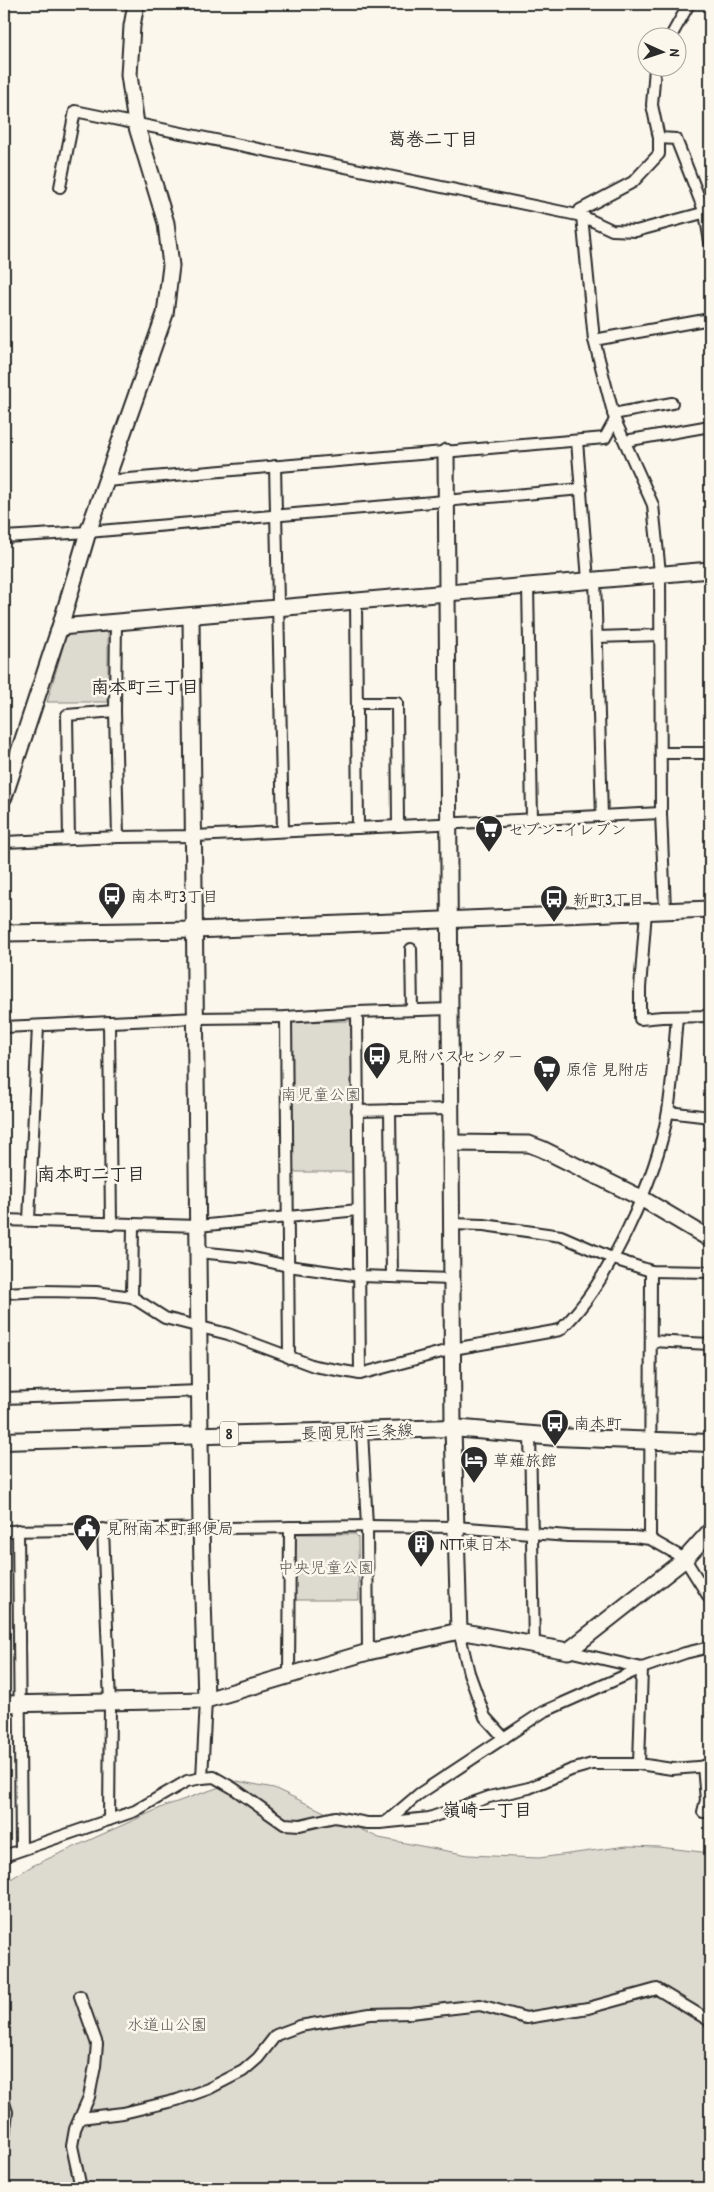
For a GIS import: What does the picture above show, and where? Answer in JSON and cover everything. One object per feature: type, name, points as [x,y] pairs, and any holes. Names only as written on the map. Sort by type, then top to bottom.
[{"type":"main road","name":"長岡見附三条線","points":[[4,1441],[453,1428],[530,1434],[710,1443]]},
{"type":"street","points":[[4,796],[60,627],[88,532],[165,314],[171,266],[166,223],[136,124],[130,75],[132,26],[136,4]]},
{"type":"street","points":[[676,28],[690,4]]},
{"type":"street","points":[[581,213],[633,182],[659,154],[659,138],[652,105],[654,78]]},
{"type":"street","points":[[60,187],[75,111],[581,213],[612,230],[636,231],[707,212]]},
{"type":"street","points":[[659,138],[676,140],[707,212],[710,242]]},
{"type":"street","points":[[581,213],[594,340],[614,417],[652,505],[660,574],[661,813],[665,910]]},
{"type":"street","points":[[594,340],[710,319]]},
{"type":"street","points":[[614,417],[672,403]]},
{"type":"street","points":[[106,481],[606,438],[614,417]]},
{"type":"street","points":[[624,441],[710,426]]},
{"type":"street","points":[[577,441],[597,637],[602,816]]},
{"type":"street","points":[[446,452],[453,1428],[459,1631],[469,1673],[485,1717],[504,1738]]},
{"type":"street","points":[[275,466],[283,832]]},
{"type":"street","points":[[4,537],[88,532],[582,489]]},
{"type":"street","points":[[60,627],[710,570]]},
{"type":"street","points":[[528,585],[532,819]]},
{"type":"street","points":[[356,601],[358,828]]},
{"type":"street","points":[[191,616],[201,1528],[206,1700],[202,1778]]},
{"type":"street","points":[[116,622],[115,711],[118,837]]},
{"type":"street","points":[[597,637],[660,635]]},
{"type":"street","points":[[357,703],[397,703],[398,826]]},
{"type":"street","points":[[69,839],[67,715],[115,711]]},
{"type":"street","points":[[661,753],[710,753]]},
{"type":"street","points":[[4,842],[194,836],[661,813]]},
{"type":"street","points":[[4,933],[195,930],[710,909]]},
{"type":"street","points":[[646,911],[640,988],[640,1019],[710,1016]]},
{"type":"street","points":[[411,949],[412,1010]]},
{"type":"street","points":[[4,1027],[450,1009]]},
{"type":"street","points":[[356,1012],[360,1374]]},
{"type":"street","points":[[286,1017],[286,1218],[289,1358]]},
{"type":"street","points":[[4,1293],[87,1292],[132,1297],[165,1318],[199,1325],[228,1334],[314,1366],[360,1374],[453,1349],[560,1330],[570,1321],[614,1259],[641,1198],[668,1112],[677,1017]]},
{"type":"street","points":[[108,1022],[111,1224]]},
{"type":"street","points":[[29,1220],[38,1026]]},
{"type":"street","points":[[357,1111],[451,1109]]},
{"type":"street","points":[[390,1110],[392,1277]]},
{"type":"street","points":[[668,1112],[710,1117]]},
{"type":"street","points":[[451,1143],[529,1144],[542,1148],[641,1198],[710,1239]]},
{"type":"street","points":[[4,1220],[198,1226],[358,1210]]},
{"type":"street","points":[[451,1224],[484,1225],[561,1236],[614,1259],[651,1271],[710,1272]]},
{"type":"street","points":[[132,1297],[133,1225]]},
{"type":"street","points":[[198,1252],[249,1257],[288,1266],[360,1276],[452,1279]]},
{"type":"street","points":[[650,1539],[651,1271]]},
{"type":"street","points":[[651,1341],[710,1344]]},
{"type":"street","points":[[4,1398],[200,1391]]},
{"type":"street","points":[[362,1431],[368,1652]]},
{"type":"street","points":[[530,1434],[534,1534],[534,1644]]},
{"type":"street","points":[[4,1531],[366,1526],[456,1527],[534,1534],[650,1539],[685,1559],[710,1599]]},
{"type":"street","points":[[289,1674],[290,1527]]},
{"type":"street","points":[[103,1529],[110,1703],[109,1820]]},
{"type":"street","points":[[18,1530],[21,1850]]},
{"type":"street","points":[[568,1651],[685,1559],[710,1531]]},
{"type":"street","points":[[4,1704],[206,1700],[368,1652],[459,1631],[534,1644],[642,1668]]},
{"type":"street","points":[[386,1822],[418,1794],[543,1712],[642,1668],[710,1647]]},
{"type":"street","points":[[639,1764],[642,1668]]},
{"type":"street","points":[[4,1856],[135,1811],[187,1781],[202,1778],[214,1778],[234,1788],[284,1824],[300,1825],[335,1817],[367,1823],[429,1818],[489,1797],[529,1788],[571,1770],[592,1764],[639,1764],[672,1769],[707,1766],[706,1800],[703,1812],[710,1812]]},
{"type":"street","points":[[80,2118],[123,2113],[177,2100],[208,2089],[243,2071],[258,2058],[273,2038],[282,2033],[307,2025],[370,2014],[411,2013],[480,2005],[526,2018],[588,2008],[661,1989],[710,2021]]},
{"type":"street","points":[[80,1996],[97,2044],[89,2097],[75,2129],[72,2146],[81,2188]]},
{"type":"street","points":[[4,2103],[8,2112],[4,2137]]},
{"type":"green space","points":[[108,632],[108,702],[47,702],[67,633]]},
{"type":"green space","name":"南児童公園","points":[[352,1021],[354,1172],[293,1172],[290,1167],[289,1022]]},
{"type":"green space","name":"中央児童公園","points":[[296,1534],[355,1534],[358,1537],[359,1600],[293,1600],[293,1538]]},
{"type":"green space","name":"水道山公園","points":[[237,1781],[274,1788],[379,1838],[468,1855],[539,1858],[627,1846],[659,1847],[710,1853],[710,2188],[4,2188],[4,1883],[32,1866],[165,1806]]},
{"type":"place","name":"セブン-イレブン","points":[[489,853]]},
{"type":"place","name":"南本町3丁目","points":[[112,920]]},
{"type":"place","name":"新町3丁目","points":[[554,923]]},
{"type":"place","name":"見附バスセンター","points":[[377,1080]]},
{"type":"place","name":"原信 見附店","points":[[547,1093]]},
{"type":"place","name":"南本町","points":[[555,1447]]},
{"type":"place","name":"草薙旅館","points":[[474,1484]]},
{"type":"place","name":"見附南本町郵便局","points":[[87,1552]]},
{"type":"place","name":"NTT東日本","points":[[421,1568]]},
{"type":"district","name":"葛巻二丁目","points":[[433,139]]},
{"type":"district","name":"南本町三丁目","points":[[145,687]]},
{"type":"district","name":"南本町二丁目","points":[[91,1174]]},
{"type":"district","name":"嶺崎一丁目","points":[[487,1810]]}]
